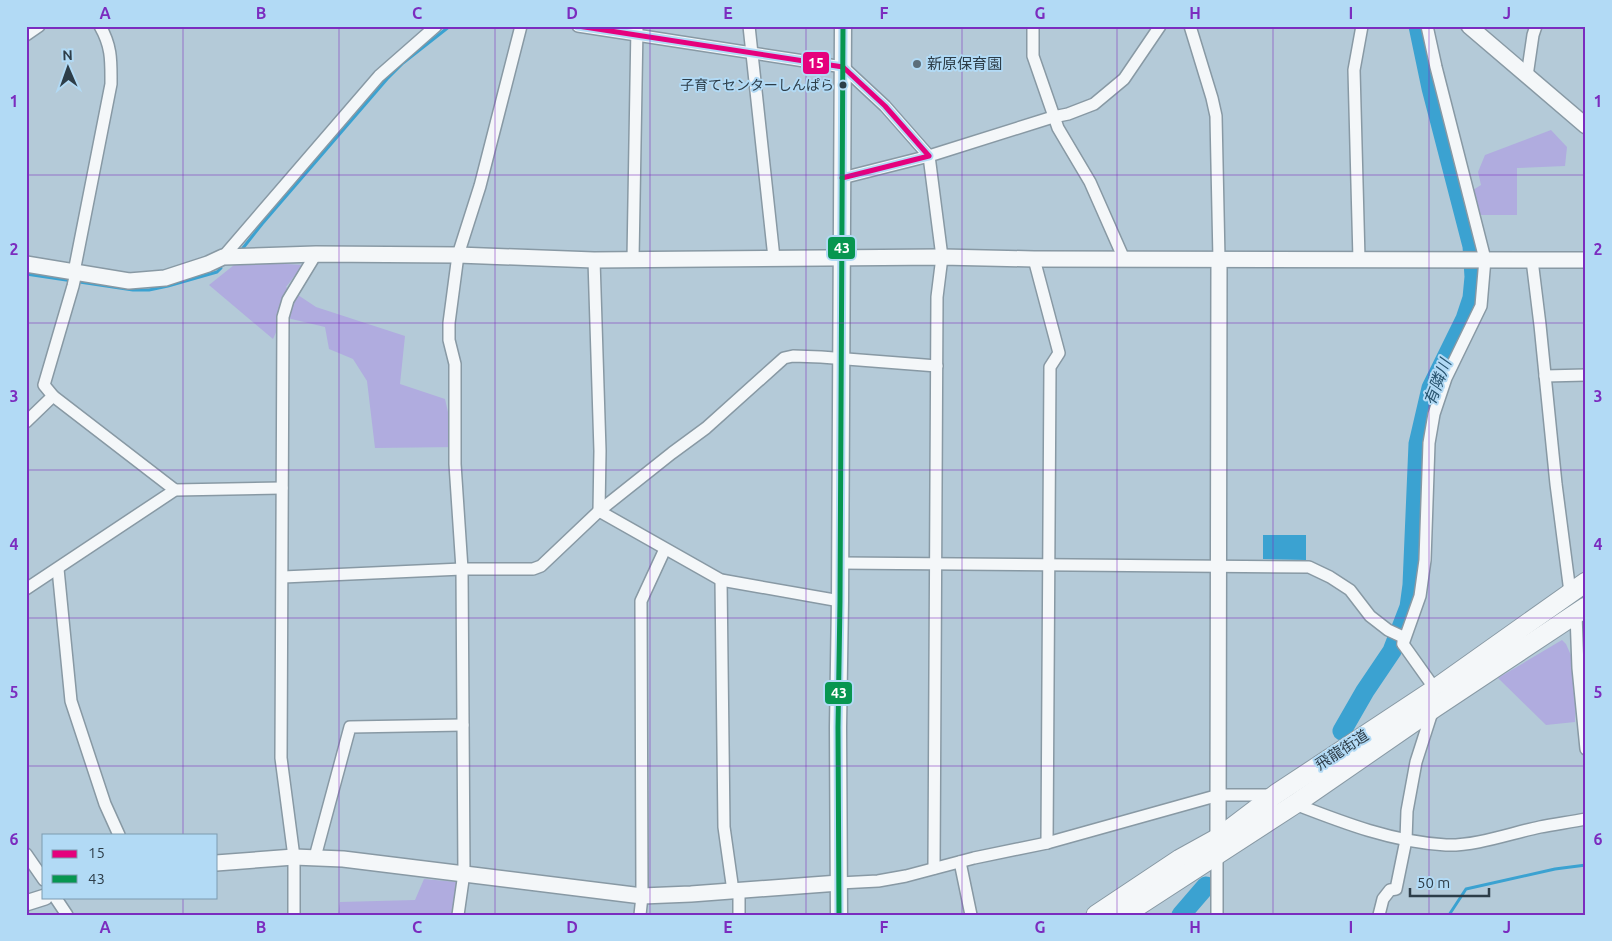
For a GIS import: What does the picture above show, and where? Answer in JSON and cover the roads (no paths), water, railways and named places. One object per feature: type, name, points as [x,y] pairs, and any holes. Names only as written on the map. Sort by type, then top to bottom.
[{"type":"highway","name":"飛龍街道","points":[[1124,915],[1217,846],[1276,794],[1435,689],[1578,587]]},
{"type":"highway","name":"飛龍街道","points":[[1096,915],[1180,860],[1217,846],[1295,804],[1434,708],[1581,611]]},
{"type":"main road","points":[[839,915],[838,727],[842,26]]},
{"type":"street","points":[[26,35],[38,26]]},
{"type":"street","points":[[100,26],[108,39],[111,56],[111,84],[74,278],[44,385],[53,396],[175,490]]},
{"type":"street","points":[[223,257],[379,76],[436,26]]},
{"type":"street","points":[[458,915],[464,873],[462,569],[456,464],[455,364],[449,340],[449,323],[458,255],[480,186],[521,26]]},
{"type":"street","points":[[578,26],[637,31],[752,53],[842,67],[885,106],[930,156],[942,257],[937,297],[934,868]]},
{"type":"street","points":[[749,26],[774,258]]},
{"type":"street","points":[[1033,26],[1033,56],[1058,128],[1090,182],[1124,259]]},
{"type":"street","points":[[842,178],[930,156],[1054,116],[1068,114],[1094,104],[1124,79],[1160,26]]},
{"type":"street","points":[[1190,26],[1216,116],[1219,259],[1219,795],[1217,915]]},
{"type":"street","points":[[1359,259],[1354,70],[1362,26]]},
{"type":"street","points":[[1403,641],[1420,596],[1423,578],[1429,443],[1434,414],[1446,378],[1481,306],[1483,260],[1426,26]]},
{"type":"street","points":[[1470,26],[1586,126]]},
{"type":"street","points":[[1527,76],[1536,26]]},
{"type":"street","points":[[632,259],[637,31]]},
{"type":"street","points":[[26,264],[74,278],[129,281],[165,278],[223,257],[316,254],[458,255],[594,260],[842,257],[1586,260]]},
{"type":"street","points":[[294,915],[294,858],[281,758],[283,317],[288,300],[316,254]]},
{"type":"street","points":[[1034,259],[1059,354],[1050,367],[1047,843]]},
{"type":"street","points":[[594,260],[600,451],[599,511]]},
{"type":"street","points":[[1532,260],[1546,376],[1556,484],[1578,587]]},
{"type":"street","points":[[283,577],[462,569],[533,569],[541,566],[599,511],[706,428],[784,358],[793,356],[841,358],[937,366]]},
{"type":"street","points":[[1546,376],[1586,374]]},
{"type":"street","points":[[26,422],[53,396]]},
{"type":"street","points":[[26,590],[175,490],[282,488]]},
{"type":"street","points":[[599,511],[721,580],[840,601]]},
{"type":"street","points":[[640,915],[642,896],[642,601],[665,549]]},
{"type":"street","points":[[840,563],[1309,568],[1322,573],[1350,590],[1370,616],[1403,641],[1435,689]]},
{"type":"street","points":[[58,569],[70,701],[104,804],[119,834]]},
{"type":"street","points":[[721,580],[724,828],[739,915]]},
{"type":"street","points":[[1581,611],[1578,668],[1583,681],[1586,749]]},
{"type":"street","points":[[1379,915],[1383,899],[1390,890],[1396,889],[1406,840],[1407,810],[1416,762],[1434,708]]},
{"type":"street","points":[[315,857],[350,727],[463,726]]},
{"type":"street","points":[[218,863],[315,857],[464,873],[642,896],[736,891],[878,881],[906,876],[1047,843],[1219,795],[1276,794]]},
{"type":"street","points":[[1295,804],[1352,826],[1406,840],[1447,845],[1586,820]]},
{"type":"street","points":[[26,854],[42,877]]},
{"type":"street","points":[[960,862],[971,915]]},
{"type":"street","points":[[26,903],[42,898]]},
{"type":"street","points":[[56,898],[67,915]]},
{"type":"water","points":[[1263,535],[1306,535],[1306,560],[1263,559]]},
{"type":"waterway","points":[[243,248],[387,79],[403,63],[450,26]]},
{"type":"waterway","name":"有隣川","points":[[1342,731],[1365,691],[1392,651],[1409,607],[1412,585],[1418,444],[1431,388],[1465,319],[1472,298],[1474,277],[1472,246],[1431,88],[1418,26]]},
{"type":"waterway","points":[[26,274],[133,290],[149,290],[217,272],[221,268]]},
{"type":"waterway","points":[[1449,915],[1466,889],[1555,869],[1586,865]]},
{"type":"waterway","name":"有隣川","points":[[1181,915],[1206,886]]},
{"type":"place","name":"新原保育園","points":[[917,64]]},
{"type":"place","name":"子育てセンターしんぱら","points":[[843,85]]}]
